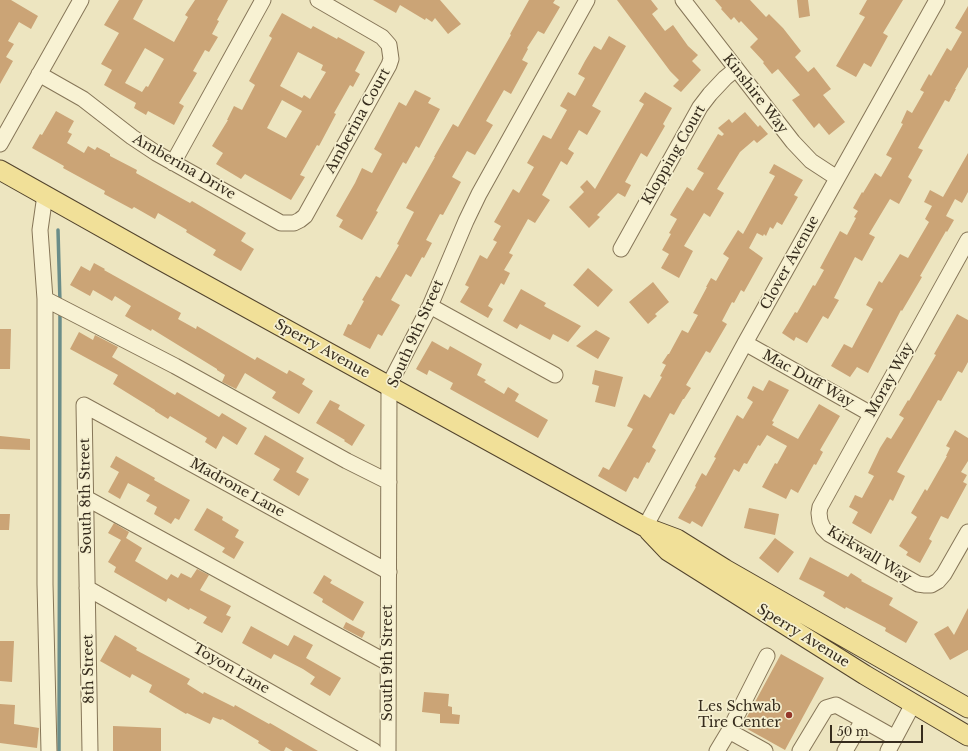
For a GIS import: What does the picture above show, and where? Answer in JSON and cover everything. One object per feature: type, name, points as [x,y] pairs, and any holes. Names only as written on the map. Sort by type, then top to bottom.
[{"type":"main road","name":"Sperry Avenue","points":[[0,170],[645,527],[677,539],[725,569],[968,708]]},
{"type":"main road","name":"Sperry Avenue","points":[[645,527],[668,550],[913,704],[968,736]]},
{"type":"street","points":[[173,162],[263,0]]},
{"type":"street","name":"Amberina Court","points":[[294,223],[305,216],[391,59],[389,45],[382,37],[318,0]]},
{"type":"street","name":"South 9th Street","points":[[388,751],[389,385],[430,306],[476,201],[587,0]]},
{"type":"street","name":"Kinshire Way","points":[[683,0],[793,142],[812,161],[837,178]]},
{"type":"street","name":"Clover Avenue","points":[[645,527],[745,343],[937,0]]},
{"type":"street","points":[[0,144],[39,74],[76,2]]},
{"type":"street","name":"Klopping Court","points":[[621,249],[700,107],[724,78],[736,69]]},
{"type":"street","name":"Amberina Drive","points":[[39,74],[83,99],[132,138],[173,162],[281,223],[294,223]]},
{"type":"street","points":[[45,195],[40,230],[45,299],[45,584],[49,751]]},
{"type":"street","name":"Moray Way","points":[[820,521],[818,513],[820,507],[968,240]]},
{"type":"street","points":[[45,299],[175,366],[389,482]]},
{"type":"street","points":[[430,306],[555,375]]},
{"type":"street","name":"Mac Duff Way","points":[[745,343],[871,414]]},
{"type":"street","name":"South 8th Street","points":[[84,405],[87,588]]},
{"type":"street","name":"Madrone Lane","points":[[84,405],[389,572]]},
{"type":"street","points":[[86,498],[388,663]]},
{"type":"street","name":"Kirkwall Way","points":[[820,521],[823,528],[829,534],[918,584],[924,585],[931,585],[938,581],[944,574],[967,533]]},
{"type":"street","name":"8th Street","points":[[87,588],[90,751]]},
{"type":"street","name":"Toyon Lane","points":[[87,588],[374,751]]},
{"type":"street","points":[[717,751],[767,656]]},
{"type":"street","points":[[800,751],[826,708],[836,705],[863,720],[891,745],[913,704]]},
{"type":"street","points":[[845,751],[863,720]]},
{"type":"street","points":[[729,730],[765,751]]},
{"type":"building","points":[[0,0],[11,0],[38,16],[31,29],[19,22],[8,41],[14,44],[6,57],[13,61],[0,84]]},
{"type":"building","points":[[119,0],[143,0],[133,19],[174,42],[188,17],[185,15],[195,0],[228,0],[217,20],[219,21],[212,34],[218,37],[209,52],[205,50],[193,71],[197,73],[179,103],[184,106],[174,125],[148,111],[146,115],[134,108],[136,103],[104,85],[112,70],[101,64],[119,33],[104,25]],"holes":[[[145,48],[164,59],[148,87],[146,86],[142,92],[125,83]]]},
{"type":"building","points":[[373,0],[440,0],[461,24],[448,34],[435,18],[432,22],[426,18],[425,20],[400,5],[396,13]]},
{"type":"building","points":[[529,0],[555,0],[553,3],[560,7],[544,34],[538,31],[527,48],[528,49],[522,60],[528,63],[511,94],[504,90],[486,121],[493,125],[475,155],[467,151],[452,177],[461,182],[443,215],[440,214],[426,240],[432,243],[411,277],[406,274],[391,300],[400,305],[382,336],[378,334],[370,349],[343,335],[348,324],[351,325],[364,301],[362,300],[376,276],[380,278],[399,245],[397,244],[414,212],[406,208],[434,157],[453,124],[458,127],[511,35],[510,34]]},
{"type":"building","points":[[617,0],[651,0],[658,9],[652,14],[665,31],[673,25],[688,46],[698,55],[692,61],[701,70],[681,92],[673,86],[679,80],[670,71]]},
{"type":"building","points":[[715,0],[750,0],[766,17],[769,14],[783,28],[801,51],[795,57],[808,72],[814,67],[831,89],[823,95],[845,122],[829,135],[819,123],[814,128],[792,100],[800,95],[778,69],[772,74],[763,63],[764,62],[750,47],[758,39],[741,21],[739,23],[734,17],[731,20]]},
{"type":"building","points":[[797,0],[808,0],[810,16],[799,18]]},
{"type":"building","points":[[867,0],[903,0],[883,33],[888,36],[871,67],[864,63],[856,77],[836,66],[865,17],[859,14]]},
{"type":"building","points":[[968,6],[968,67],[949,102],[945,100],[918,148],[923,150],[908,177],[912,180],[899,204],[890,199],[869,234],[875,237],[862,261],[855,257],[834,298],[839,300],[828,319],[823,316],[807,343],[796,337],[794,341],[782,333],[795,312],[797,313],[813,285],[815,286],[824,270],[820,268],[840,231],[847,235],[858,211],[853,208],[862,192],[863,193],[875,173],[881,177],[892,158],[886,155],[903,124],[901,123],[907,110],[912,113],[924,92],[920,90],[929,74],[931,76],[947,48],[951,51],[962,32],[955,28]]},
{"type":"building","points":[[282,13],[311,29],[313,26],[337,39],[338,37],[365,52],[355,71],[360,74],[353,87],[350,85],[334,113],[336,114],[319,146],[317,145],[300,175],[305,177],[291,200],[245,174],[241,179],[216,164],[223,153],[212,146],[228,120],[234,106],[242,110],[255,85],[249,81],[272,38],[269,36]],"holes":[[[298,52],[323,65],[321,70],[326,72],[310,99],[304,95],[302,98],[280,86]],[[282,100],[302,111],[286,138],[267,128]]]},
{"type":"building","points":[[609,36],[626,46],[592,106],[601,111],[587,135],[579,130],[568,149],[574,153],[567,165],[561,161],[542,195],[550,200],[535,223],[528,219],[509,253],[513,255],[504,270],[510,273],[504,285],[501,283],[488,306],[493,309],[488,318],[460,302],[469,287],[465,285],[480,255],[487,259],[497,242],[493,240],[501,226],[494,222],[513,189],[519,193],[534,167],[527,163],[543,135],[551,139],[567,110],[560,106],[568,92],[575,96],[585,78],[578,74],[585,61],[594,46],[601,50]]},
{"type":"building","points":[[415,90],[431,98],[428,103],[440,109],[419,148],[416,146],[406,164],[403,162],[362,240],[339,227],[343,220],[336,216],[362,168],[372,173],[382,154],[374,149],[399,102],[406,106]]},
{"type":"building","points":[[645,92],[672,108],[663,124],[665,126],[647,157],[641,153],[625,182],[631,185],[625,197],[618,193],[597,215],[600,217],[589,228],[569,207],[584,192],[580,187],[587,180],[595,189],[644,104],[639,101]]},
{"type":"building","points":[[56,111],[74,121],[68,132],[72,134],[67,143],[84,153],[88,146],[95,150],[97,147],[110,154],[110,156],[137,170],[136,173],[190,203],[192,201],[246,233],[241,241],[254,249],[241,271],[213,255],[216,250],[186,232],[187,230],[158,213],[155,219],[134,207],[132,209],[104,194],[105,191],[63,168],[64,166],[32,148],[40,134],[42,135]]},
{"type":"building","points":[[745,112],[758,127],[760,125],[768,134],[757,143],[754,140],[740,152],[717,189],[724,193],[710,217],[704,213],[684,246],[693,251],[679,278],[661,268],[669,254],[662,250],[677,219],[670,215],[687,187],[693,191],[704,173],[697,169],[718,134],[722,136],[724,134],[718,128],[729,119],[732,123]]},
{"type":"building","points":[[968,153],[968,192],[962,203],[955,199],[946,216],[954,220],[920,276],[922,277],[902,311],[901,310],[868,373],[857,367],[850,377],[831,366],[844,344],[852,348],[873,309],[866,305],[879,281],[882,283],[900,254],[908,258],[929,222],[925,219],[932,206],[924,202],[930,190],[943,197]]},
{"type":"building","points":[[774,164],[803,180],[794,195],[798,197],[782,225],[777,222],[773,229],[770,227],[766,236],[764,234],[763,236],[757,233],[749,248],[763,258],[744,292],[741,290],[734,303],[732,302],[722,321],[727,324],[710,353],[706,351],[686,385],[691,388],[674,415],[670,413],[652,447],[656,450],[649,463],[647,462],[638,479],[634,477],[626,492],[598,476],[603,467],[609,470],[633,429],[627,426],[644,394],[650,398],[662,377],[660,376],[666,365],[662,363],[669,354],[682,330],[688,333],[698,315],[693,313],[706,287],[711,278],[716,281],[729,258],[723,254],[738,230],[743,234],[775,176],[769,173]]},
{"type":"building","points":[[94,263],[181,313],[178,319],[196,329],[197,326],[255,360],[257,357],[287,374],[289,370],[305,379],[302,384],[313,391],[299,414],[272,398],[276,392],[245,373],[236,389],[222,382],[225,375],[217,369],[152,329],[151,331],[125,316],[131,306],[115,296],[112,301],[93,290],[90,296],[70,285],[81,266],[90,271]]},
{"type":"building","points":[[588,268],[613,290],[598,307],[573,285]]},
{"type":"building","points":[[653,282],[669,302],[655,314],[657,316],[648,324],[629,302]]},
{"type":"building","points":[[521,289],[546,303],[544,306],[581,326],[568,342],[553,334],[550,340],[520,324],[517,329],[503,321]]},
{"type":"building","points":[[957,314],[968,320],[968,362],[962,373],[958,371],[941,401],[938,400],[897,472],[905,476],[893,501],[890,499],[871,534],[852,523],[858,512],[849,507],[855,495],[862,498],[874,476],[868,473],[880,448],[887,437],[891,439],[904,418],[899,415],[936,355],[934,354]]},
{"type":"building","points":[[0,329],[11,329],[10,369],[0,369]]},
{"type":"building","points":[[596,330],[610,338],[598,359],[576,346]]},
{"type":"building","points":[[79,332],[93,340],[95,335],[118,347],[112,357],[175,395],[177,392],[219,417],[222,413],[247,428],[237,445],[223,436],[216,449],[205,442],[207,438],[170,416],[168,419],[113,384],[118,375],[70,349]]},
{"type":"building","points":[[432,341],[448,350],[450,346],[482,364],[477,375],[486,380],[484,382],[504,394],[508,387],[519,394],[515,401],[548,420],[538,438],[450,389],[453,383],[429,370],[427,375],[416,369]]},
{"type":"building","points":[[595,370],[623,377],[615,407],[595,402],[599,386],[592,384]]},
{"type":"building","points":[[769,380],[789,390],[772,421],[774,422],[772,425],[798,439],[819,404],[840,416],[820,450],[823,452],[816,465],[814,464],[798,493],[791,489],[786,499],[762,487],[775,463],[777,464],[787,446],[767,435],[760,446],[758,445],[747,464],[744,463],[739,472],[734,469],[702,527],[692,521],[690,524],[678,518],[696,487],[695,486],[702,473],[706,476],[716,458],[714,457],[737,415],[743,419],[753,402],[747,398],[753,386],[763,391]]},
{"type":"building","points":[[330,400],[340,405],[338,409],[365,425],[352,446],[344,441],[345,440],[316,423]]},
{"type":"building","points":[[955,430],[968,438],[968,461],[961,472],[967,475],[963,482],[967,484],[948,519],[941,516],[929,539],[932,541],[920,563],[906,555],[908,552],[899,546],[917,517],[911,513],[925,489],[927,491],[947,456],[950,448],[946,446]]},
{"type":"building","points":[[265,435],[304,458],[296,472],[309,479],[299,496],[273,480],[280,469],[254,454]]},
{"type":"building","points":[[0,436],[30,439],[30,450],[0,449]]},
{"type":"building","points":[[116,456],[155,478],[154,480],[190,500],[179,520],[175,518],[171,524],[154,514],[157,507],[146,501],[150,495],[128,483],[120,499],[108,492],[119,472],[110,467]]},
{"type":"building","points":[[207,508],[223,517],[222,520],[239,530],[235,537],[244,542],[234,559],[222,552],[225,548],[194,530]]},
{"type":"building","points":[[749,508],[779,514],[775,535],[744,528]]},
{"type":"building","points":[[0,514],[10,514],[9,530],[0,530]]},
{"type":"building","points":[[114,523],[129,532],[126,538],[142,548],[135,561],[167,580],[171,574],[178,578],[181,573],[191,578],[197,569],[209,575],[200,590],[231,606],[226,615],[231,617],[222,633],[203,623],[207,617],[190,608],[189,610],[168,598],[166,602],[114,572],[116,567],[108,562],[121,540],[108,533]]},
{"type":"building","points":[[775,538],[794,552],[778,573],[759,558]]},
{"type":"building","points":[[810,557],[848,577],[851,573],[862,580],[861,581],[893,598],[889,605],[918,622],[906,643],[885,631],[886,628],[846,607],[845,609],[823,596],[825,592],[799,579]]},
{"type":"building","points":[[324,575],[332,580],[330,583],[364,602],[353,621],[322,602],[323,599],[313,593]]},
{"type":"building","points":[[968,608],[968,650],[950,660],[934,634],[948,626],[954,635]]},
{"type":"building","points":[[346,622],[365,632],[362,638],[343,628]]},
{"type":"building","points":[[251,626],[288,646],[294,635],[313,645],[306,658],[341,678],[330,696],[310,684],[315,677],[303,669],[274,654],[271,659],[242,643]]},
{"type":"building","points":[[115,635],[137,648],[136,650],[190,679],[187,684],[203,694],[204,692],[234,707],[235,705],[269,724],[270,723],[318,751],[293,751],[286,747],[284,751],[271,751],[258,743],[259,741],[222,719],[213,717],[210,724],[187,713],[186,714],[149,692],[152,685],[132,674],[130,678],[100,661]]},
{"type":"building","points":[[0,641],[14,641],[12,682],[0,681]]},
{"type":"building","points":[[781,654],[824,678],[785,750],[742,726]]},
{"type":"building","points":[[424,692],[449,694],[448,706],[452,707],[452,714],[460,715],[459,724],[440,723],[440,714],[422,712]]},
{"type":"building","points":[[0,704],[15,705],[14,724],[39,728],[37,748],[0,743]]},
{"type":"building","points":[[113,726],[161,728],[161,751],[113,751]]},
{"type":"waterway","points":[[58,230],[60,303]]},
{"type":"waterway","points":[[59,751],[60,311]]},
{"type":"place","name":"Les Schwab Tire Center","points":[[789,715]]}]
